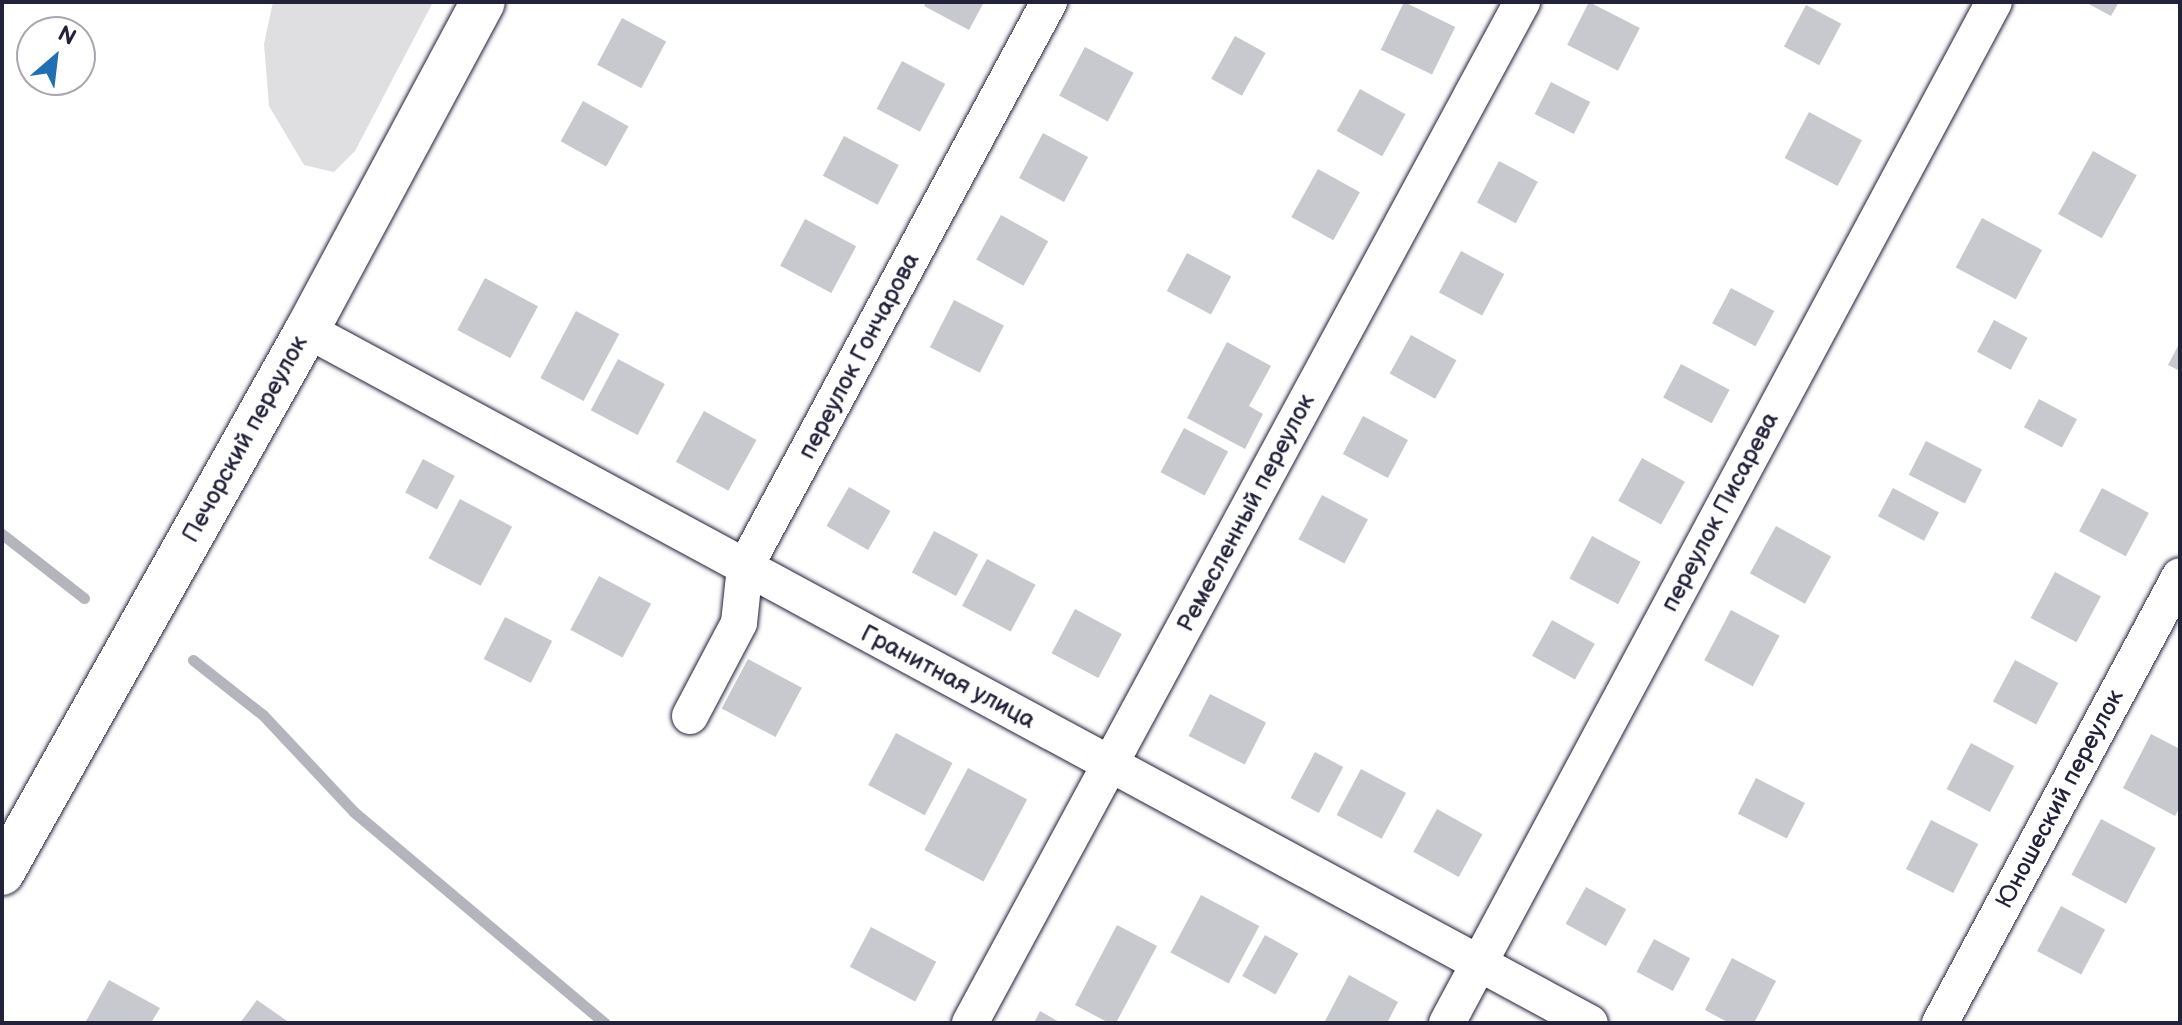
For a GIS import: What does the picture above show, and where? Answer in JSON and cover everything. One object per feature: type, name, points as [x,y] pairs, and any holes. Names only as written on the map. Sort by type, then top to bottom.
[{"type":"street","name":"Печорский переулок","points":[[2,873],[307,330],[483,2]]},
{"type":"street","name":"переулок Гончарова","points":[[690,716],[739,623],[745,567],[1049,2]]},
{"type":"street","name":"Ремесленный переулок","points":[[970,1023],[1522,2]]},
{"type":"street","name":"переулок Писарева","points":[[1447,1023],[1994,2]]},
{"type":"street","name":"Гранитная улица","points":[[307,330],[1590,1023]]},
{"type":"street","name":"Юношеский переулок","points":[[1940,1023],[2180,576]]},
{"type":"shaded area","points":[[273,2],[433,2],[355,151],[334,172],[304,165],[269,106],[264,44]]},
{"type":"building","points":[[926,2],[984,2],[969,30],[924,6]]},
{"type":"building","points":[[1404,2],[1455,27],[1432,75],[1381,50]]},
{"type":"building","points":[[1589,2],[1640,28],[1618,71],[1567,45]]},
{"type":"building","points":[[2085,2],[2119,2],[2111,16]]},
{"type":"building","points":[[1806,5],[1841,24],[1819,65],[1784,46]]},
{"type":"building","points":[[622,18],[666,41],[641,88],[597,65]]},
{"type":"building","points":[[1235,36],[1266,53],[1242,96],[1211,79]]},
{"type":"building","points":[[1085,47],[1134,73],[1108,121],[1059,96]]},
{"type":"building","points":[[902,61],[945,84],[920,132],[877,109]]},
{"type":"building","points":[[1551,82],[1590,102],[1574,134],[1535,114]]},
{"type":"building","points":[[1360,89],[1405,114],[1382,156],[1337,131]]},
{"type":"building","points":[[583,101],[628,126],[606,166],[561,141]]},
{"type":"building","points":[[1809,112],[1862,140],[1838,186],[1785,158]]},
{"type":"building","points":[[1043,133],[1088,157],[1064,202],[1019,178]]},
{"type":"building","points":[[844,136],[899,165],[878,205],[823,176]]},
{"type":"building","points":[[2093,151],[2137,175],[2102,238],[2058,214]]},
{"type":"building","points":[[1499,161],[1538,182],[1516,223],[1477,202]]},
{"type":"building","points":[[1318,169],[1360,192],[1333,240],[1291,217]]},
{"type":"building","points":[[1001,215],[1048,241],[1024,286],[976,260]]},
{"type":"building","points":[[1982,218],[2042,250],[2016,299],[1956,267]]},
{"type":"building","points":[[805,219],[856,246],[831,293],[780,266]]},
{"type":"building","points":[[1461,251],[1504,274],[1482,316],[1439,292]]},
{"type":"building","points":[[1187,253],[1231,276],[1211,314],[1167,291]]},
{"type":"building","points":[[485,278],[538,306],[510,358],[457,330]]},
{"type":"building","points":[[1731,288],[1774,311],[1755,346],[1712,323]]},
{"type":"building","points":[[954,300],[1004,325],[980,373],[930,347]]},
{"type":"building","points":[[576,311],[619,334],[584,401],[540,378]]},
{"type":"building","points":[[1994,320],[2028,338],[2011,370],[1977,352]]},
{"type":"building","points":[[1411,335],[1456,360],[1435,399],[1390,373]]},
{"type":"building","points":[[1227,342],[1271,366],[1249,406],[1263,414],[1245,449],[1187,418]]},
{"type":"building","points":[[2180,342],[2180,371],[2168,365]]},
{"type":"building","points":[[618,359],[665,384],[638,435],[591,410]]},
{"type":"building","points":[[1681,364],[1730,390],[1712,423],[1663,398]]},
{"type":"building","points":[[2039,399],[2077,419],[2062,447],[2024,427]]},
{"type":"building","points":[[704,411],[756,440],[728,491],[676,462]]},
{"type":"building","points":[[1363,416],[1408,440],[1388,478],[1343,454]]},
{"type":"building","points":[[1184,428],[1228,451],[1205,496],[1161,472]]},
{"type":"building","points":[[1926,441],[1982,470],[1965,503],[1909,475]]},
{"type":"building","points":[[1642,458],[1685,482],[1661,525],[1618,501]]},
{"type":"building","points":[[423,459],[455,476],[437,509],[405,493]]},
{"type":"building","points":[[849,487],[891,511],[868,550],[826,526]]},
{"type":"building","points":[[1893,488],[1939,512],[1924,541],[1878,516]]},
{"type":"building","points":[[2102,488],[2149,513],[2126,556],[2079,531]]},
{"type":"building","points":[[1322,495],[1368,519],[1344,564],[1299,539]]},
{"type":"building","points":[[460,499],[512,527],[481,586],[429,558]]},
{"type":"building","points":[[1776,526],[1831,557],[1805,604],[1750,573]]},
{"type":"building","points":[[934,531],[978,554],[956,596],[912,572]]},
{"type":"building","points":[[1592,536],[1641,562],[1618,604],[1569,578]]},
{"type":"building","points":[[987,559],[1036,585],[1011,632],[962,606]]},
{"type":"building","points":[[2055,572],[2101,596],[2077,642],[2031,618]]},
{"type":"building","points":[[599,576],[651,604],[622,658],[570,630]]},
{"type":"building","points":[[1075,609],[1122,634],[1098,678],[1052,653]]},
{"type":"building","points":[[1731,610],[1780,636],[1753,686],[1704,660]]},
{"type":"building","points":[[505,617],[552,641],[531,683],[484,659]]},
{"type":"building","points":[[1552,620],[1595,644],[1575,680],[1532,656]]},
{"type":"building","points":[[748,659],[802,688],[776,737],[722,708]]},
{"type":"building","points":[[2015,660],[2058,683],[2036,725],[1993,701]]},
{"type":"building","points":[[1210,694],[1266,723],[1245,764],[1189,736]]},
{"type":"building","points":[[896,733],[953,763],[925,815],[868,785]]},
{"type":"building","points":[[2151,734],[2180,749],[2180,807],[2175,816],[2123,788]]},
{"type":"building","points":[[1971,743],[2014,766],[1990,812],[1947,789]]},
{"type":"building","points":[[1315,752],[1343,767],[1319,813],[1291,798]]},
{"type":"building","points":[[968,768],[1027,799],[983,882],[924,850]]},
{"type":"building","points":[[1361,769],[1406,793],[1382,839],[1337,815]]},
{"type":"building","points":[[1756,778],[1805,803],[1787,839],[1738,814]]},
{"type":"building","points":[[1437,809],[1482,834],[1459,877],[1413,852]]},
{"type":"building","points":[[2101,819],[2156,848],[2126,904],[2071,875]]},
{"type":"building","points":[[1931,820],[1978,844],[1953,893],[1906,869]]},
{"type":"building","points":[[1586,887],[1626,909],[1606,946],[1566,924]]},
{"type":"building","points":[[1201,895],[1259,926],[1229,983],[1170,952]]},
{"type":"building","points":[[2061,906],[2105,929],[2081,975],[2037,951]]},
{"type":"building","points":[[1117,925],[1157,946],[1116,1023],[1109,1023],[1075,1005]]},
{"type":"building","points":[[871,927],[936,962],[915,1001],[850,967]]},
{"type":"building","points":[[1265,935],[1298,953],[1275,995],[1242,976]]},
{"type":"building","points":[[1654,939],[1690,958],[1673,991],[1637,972]]},
{"type":"building","points":[[1732,958],[1776,981],[1754,1023],[1729,1023],[1705,1010]]},
{"type":"building","points":[[1349,975],[1398,1002],[1387,1023],[1324,1023]]},
{"type":"building","points":[[109,980],[160,1008],[151,1023],[85,1023]]},
{"type":"building","points":[[257,1000],[290,1023],[240,1023]]},
{"type":"building","points":[[1040,1011],[1061,1023],[1034,1023]]},
{"type":"waterway","points":[[2,534],[84,598]]},
{"type":"waterway","points":[[193,660],[263,715],[354,812],[605,1023]]}]
